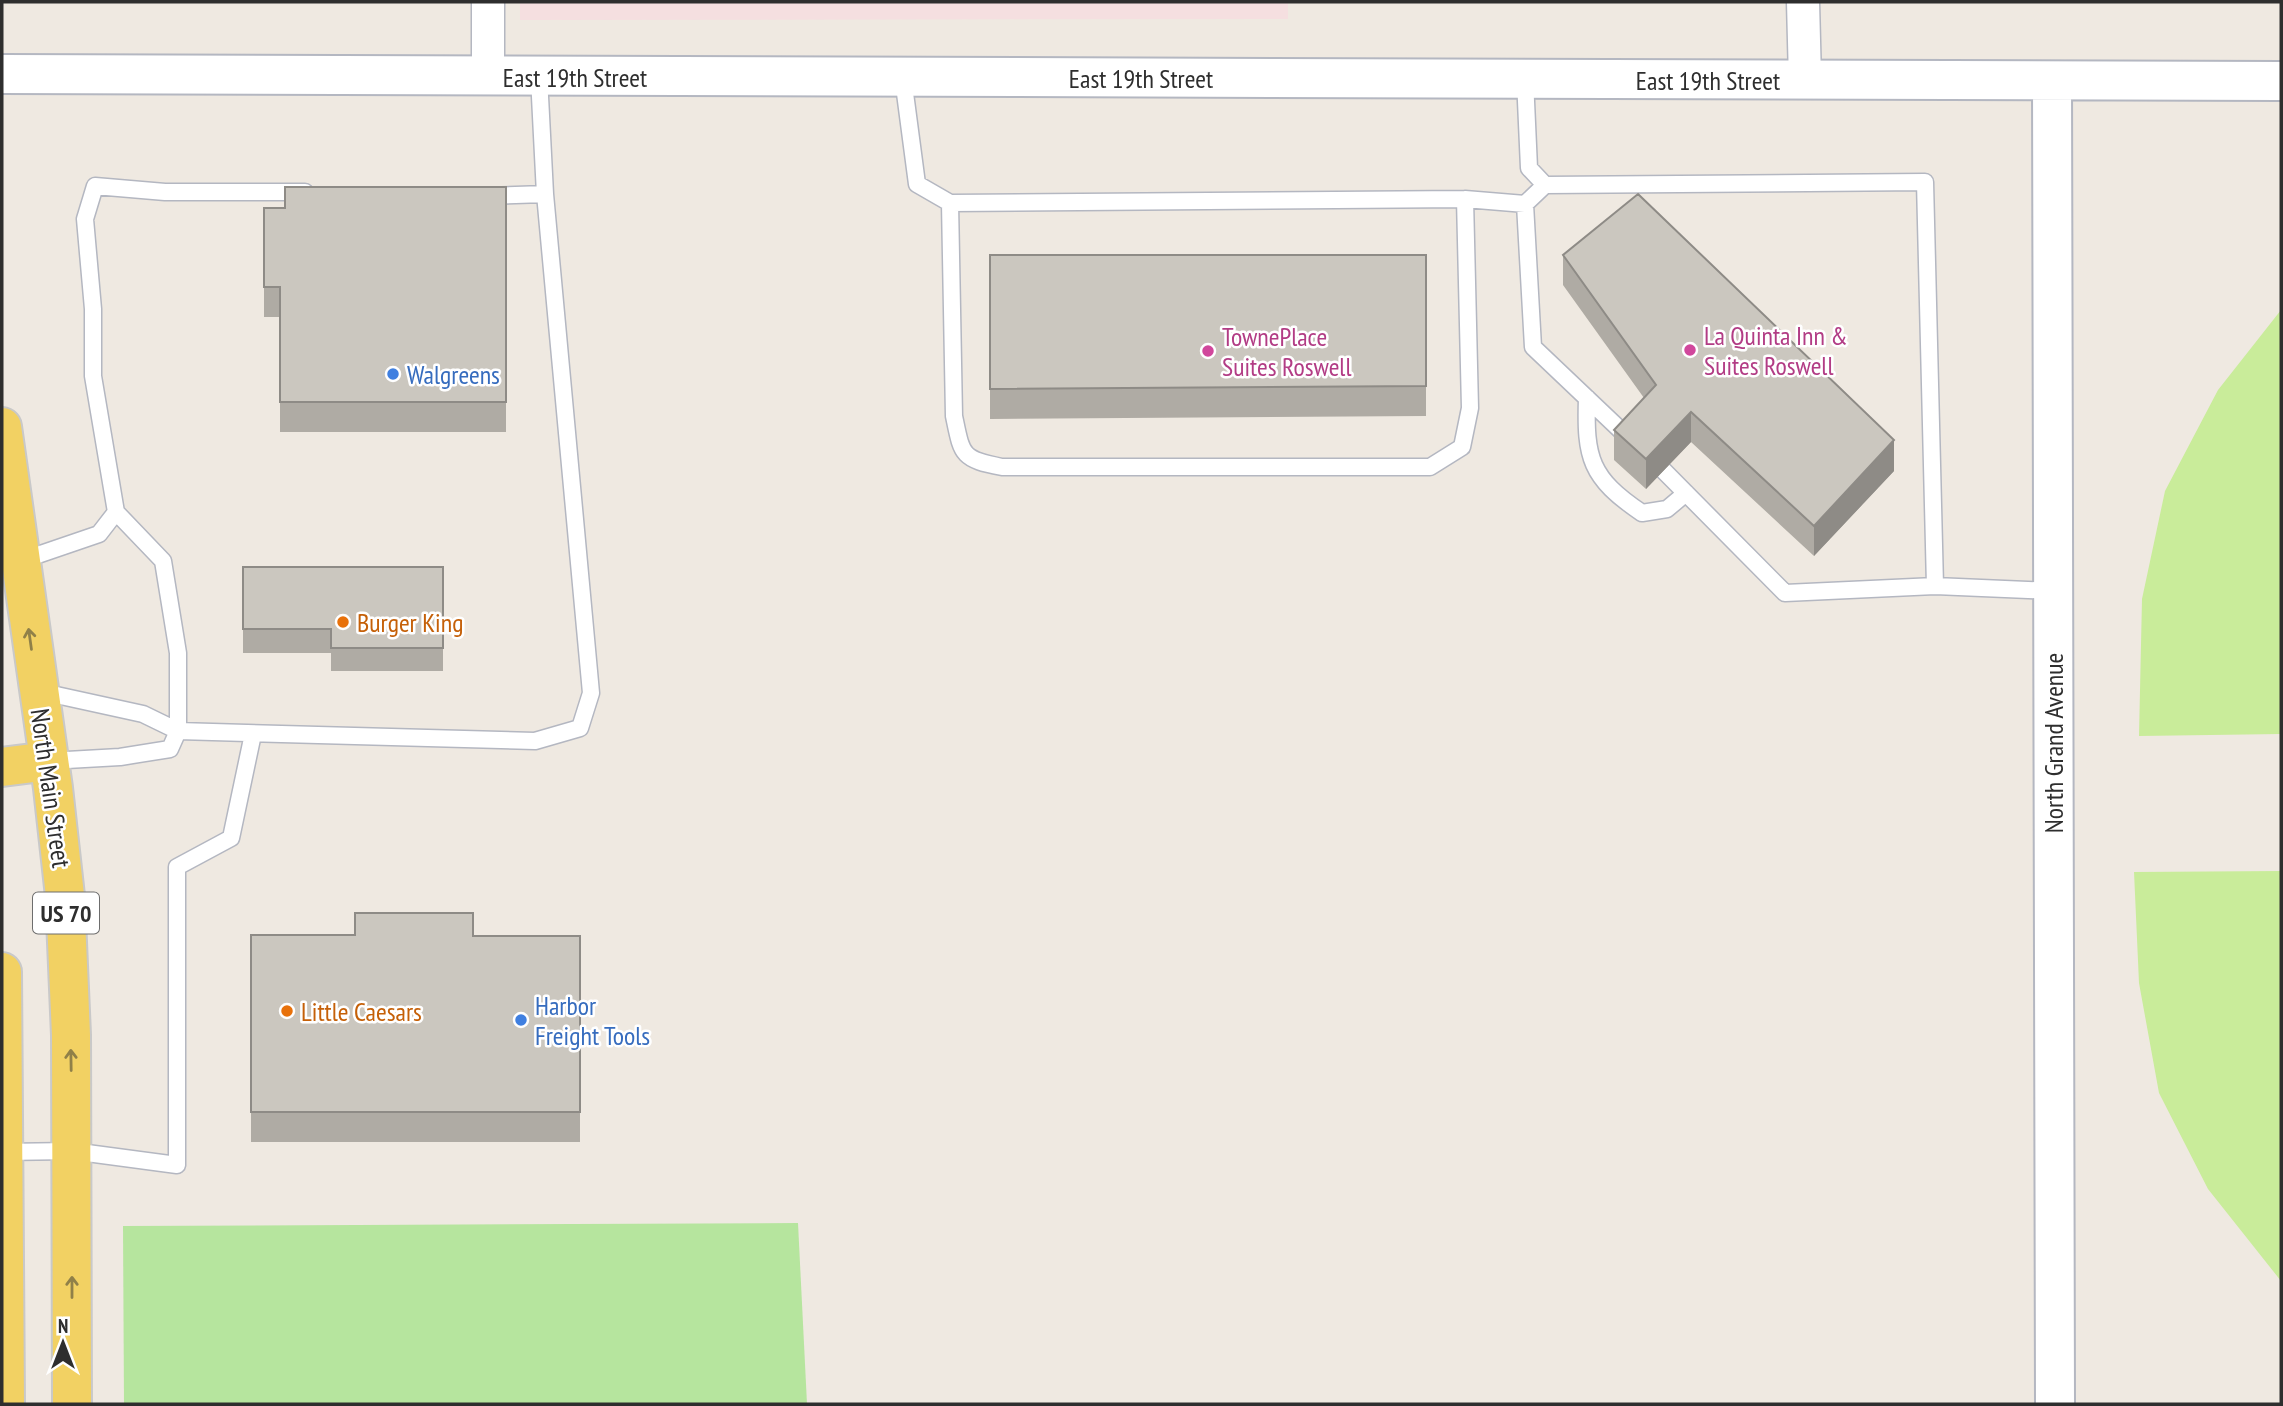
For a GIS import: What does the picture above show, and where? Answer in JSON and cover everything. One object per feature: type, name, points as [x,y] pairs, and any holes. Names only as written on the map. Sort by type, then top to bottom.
[{"type":"main road","name":"North Main Street","points":[[2,427],[37,691],[49,761],[65,896],[72,1152],[72,1404]]},
{"type":"main road","points":[[2,767],[49,761]]},
{"type":"main road","points":[[2,972],[5,1404]]},
{"type":"street","points":[[488,2],[488,77]]},
{"type":"street","points":[[1804,2],[1805,80]]},
{"type":"street","name":"East 19th Street","points":[[2,74],[2281,81]]},
{"type":"street","name":"North Grand Avenue","points":[[2052,81],[2054,1404]]},
{"type":"lane","points":[[37,691],[143,715],[178,732],[535,741],[580,728],[591,693],[545,194],[539,77]]},
{"type":"lane","points":[[903,78],[916,184],[950,203],[1465,199],[1525,204],[1545,185],[1925,182],[1936,586]]},
{"type":"lane","points":[[1525,79],[1529,168],[1545,185]]},
{"type":"lane","points":[[49,761],[120,757],[170,749],[178,732],[178,653],[163,561],[116,512],[93,376],[93,309],[85,219],[95,186],[165,192],[317,192]]},
{"type":"lane","points":[[462,197],[545,194]]},
{"type":"lane","points":[[950,203],[954,416],[961,447],[973,461],[1002,467],[1430,467],[1462,447],[1470,408],[1465,199]]},
{"type":"lane","points":[[1525,204],[1533,347],[1632,441]]},
{"type":"lane","points":[[1587,398],[1586,441],[1594,469],[1618,497],[1642,513],[1667,509],[1686,493]]},
{"type":"lane","points":[[1664,471],[1785,593],[1936,586],[2053,591]]},
{"type":"lane","points":[[20,561],[99,534],[116,512]]},
{"type":"lane","points":[[3,1152],[72,1152],[177,1165],[177,867],[232,838],[253,734]]},
{"type":"shaded area","points":[[520,2],[1288,2],[1288,19],[520,20]]},
{"type":"green space","points":[[2281,310],[2281,734],[2139,736],[2142,599],[2165,491],[2218,390]]},
{"type":"green space","points":[[2281,871],[2281,1281],[2208,1189],[2159,1093],[2139,983],[2134,872]]},
{"type":"green space","points":[[798,1223],[807,1404],[124,1404],[123,1226]]},
{"type":"building","name":"Walgreens","points":[[285,187],[506,187],[506,402],[280,402],[280,287],[264,287],[264,208],[285,208]]},
{"type":"building","name":"La Quinta Inn & Suites Roswell","points":[[1638,194],[1894,440],[1814,526],[1691,412],[1646,459],[1614,430],[1656,385],[1563,255]]},
{"type":"building","name":"TownePlace Suites Roswell","points":[[990,255],[1426,255],[1426,386],[990,389]]},
{"type":"building","name":"Burger King","points":[[243,567],[443,567],[443,648],[331,648],[331,629],[243,629]]},
{"type":"building","points":[[355,913],[473,913],[473,936],[580,936],[580,1112],[251,1112],[251,935],[355,935]]},
{"type":"place","name":"La Quinta Inn & Suites Roswell","points":[[1690,350]]},
{"type":"place","name":"TownePlace Suites Roswell","points":[[1208,351]]},
{"type":"place","name":"Walgreens","points":[[393,374]]},
{"type":"place","name":"Burger King","points":[[343,622]]},
{"type":"place","name":"Little Caesars","points":[[287,1011]]},
{"type":"place","name":"Harbor Freight Tools","points":[[521,1020]]}]
